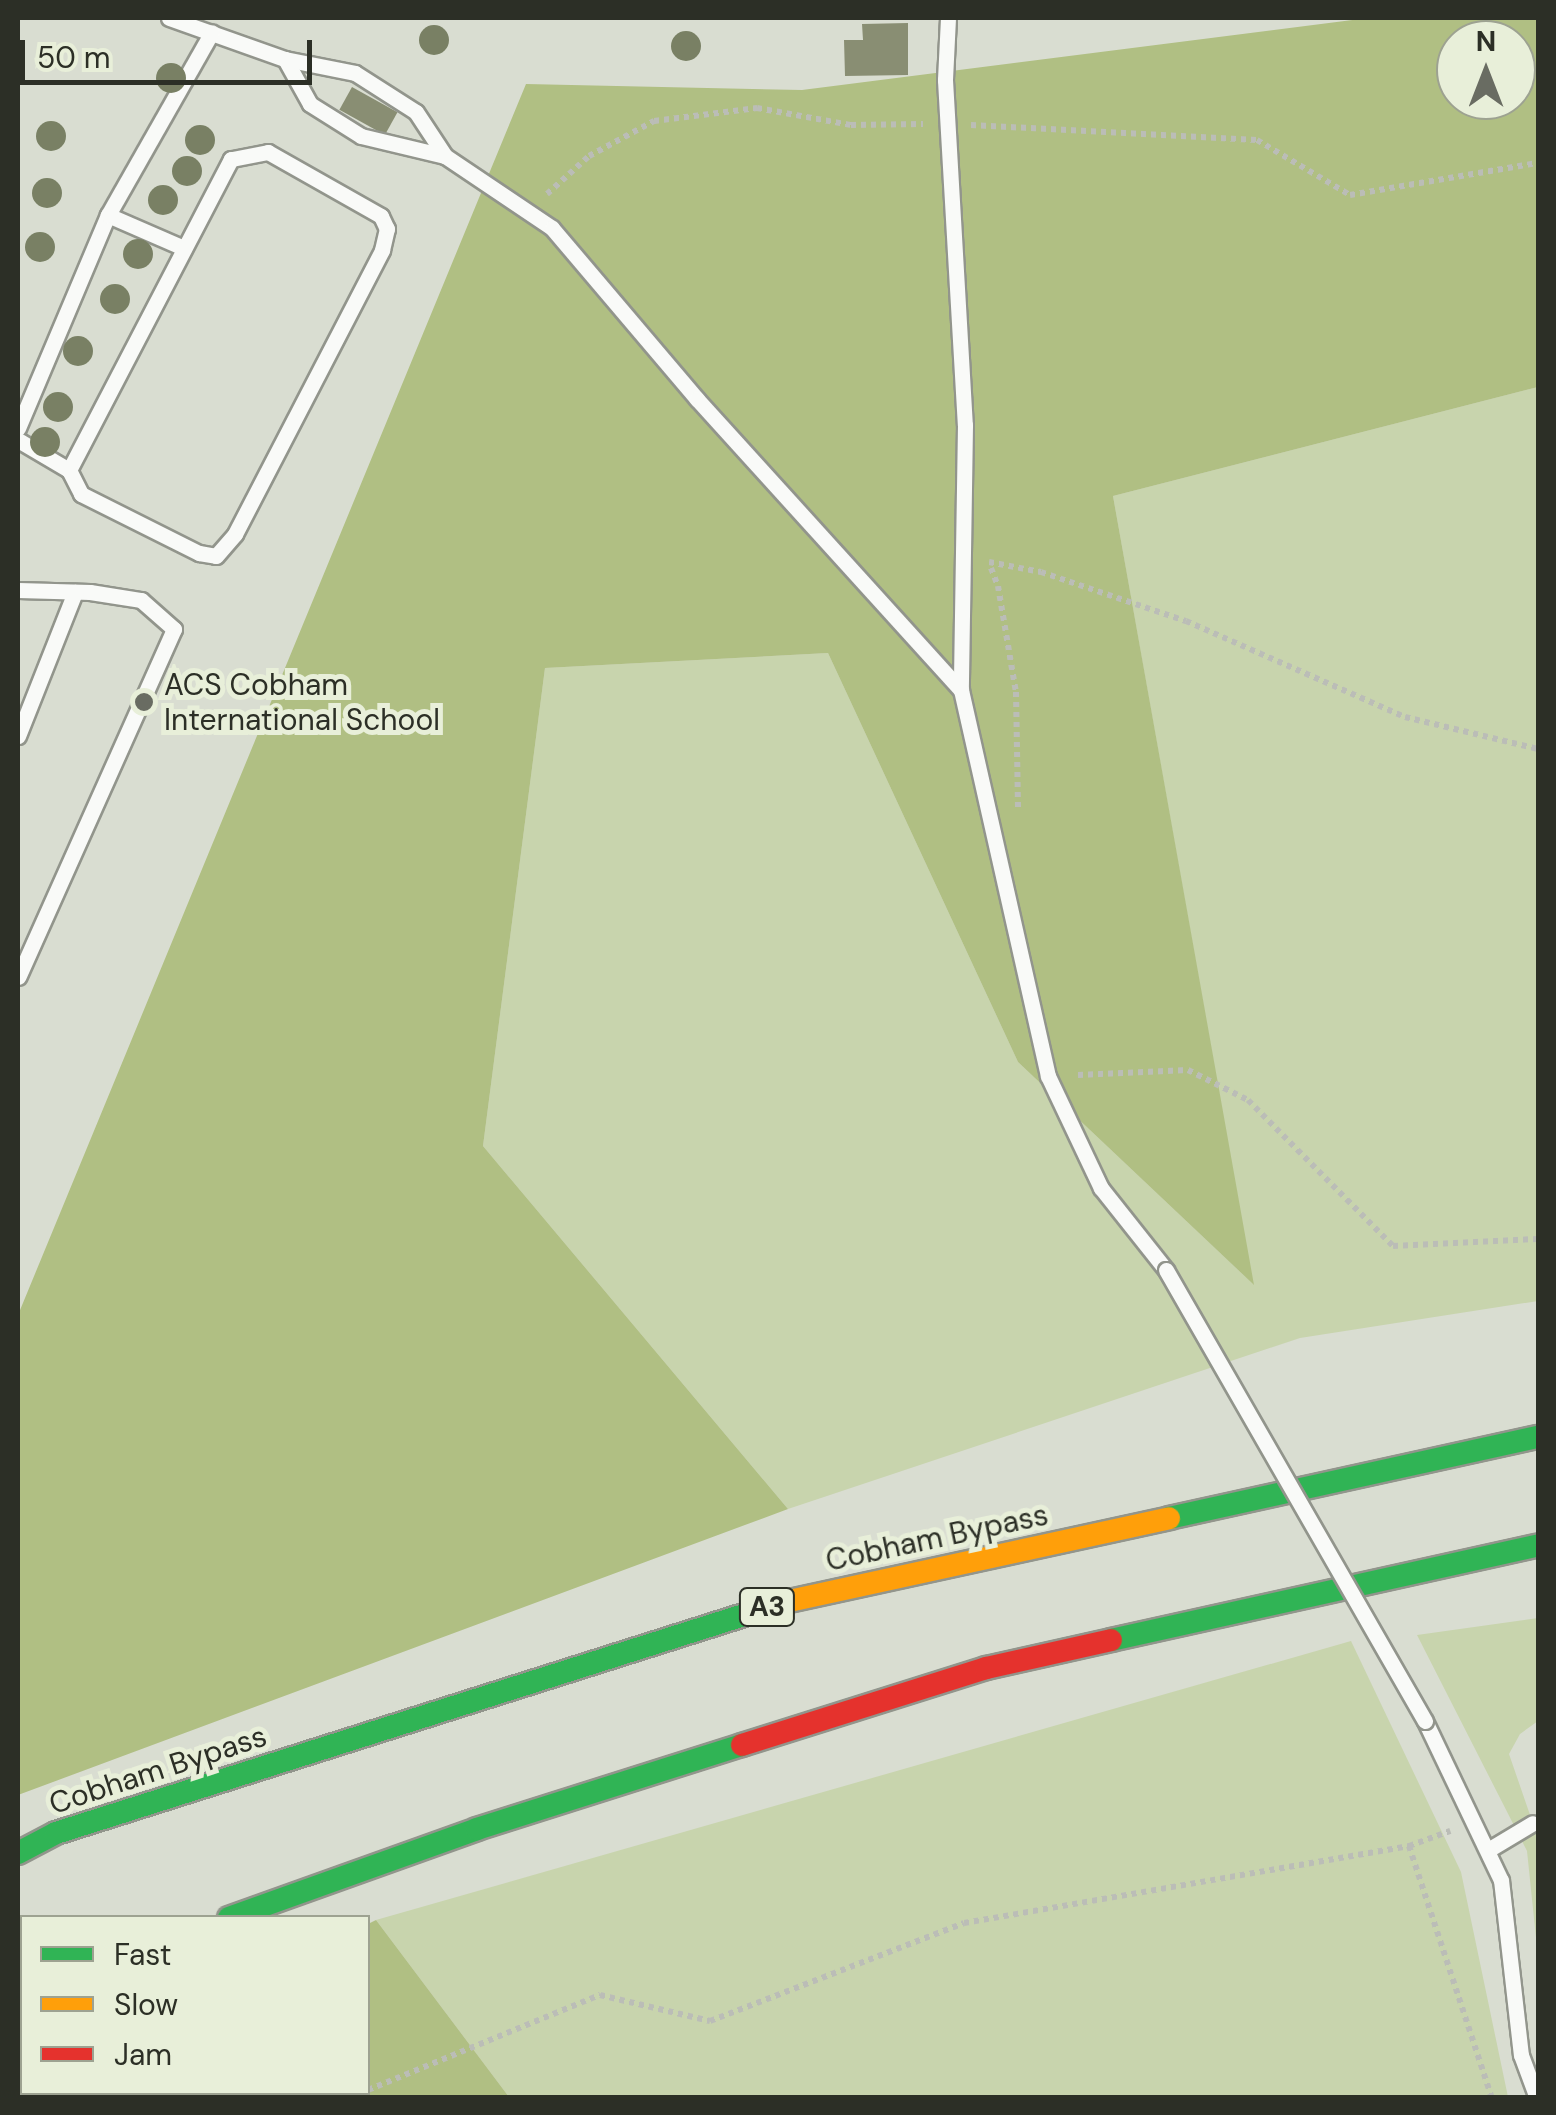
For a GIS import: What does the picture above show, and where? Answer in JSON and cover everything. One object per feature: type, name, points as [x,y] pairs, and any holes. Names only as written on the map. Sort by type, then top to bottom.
[{"type":"highway","name":"Cobham Bypass","points":[[18,1852],[56,1833],[772,1605],[1538,1437]]},
{"type":"highway","points":[[237,1915],[477,1829],[986,1668],[1538,1545]]},
{"type":"lane","points":[[169,18],[285,59],[355,72],[416,112],[444,156]]},
{"type":"lane","points":[[948,18],[945,80],[965,425],[961,690],[1048,1076],[1102,1188],[1166,1270],[1424,1721],[1488,1850],[1502,1880],[1521,2055],[1537,2098]]},
{"type":"lane","points":[[18,428],[108,215],[212,32]]},
{"type":"lane","points":[[285,59],[310,104],[361,136],[444,156],[552,228],[697,399],[961,690]]},
{"type":"lane","points":[[18,440],[69,470],[81,494],[199,552],[216,556],[235,534],[382,250],[387,229],[381,216],[268,152],[252,152],[231,160],[69,470]]},
{"type":"lane","points":[[108,215],[184,248]]},
{"type":"lane","points":[[18,590],[141,600],[174,629],[18,977]]},
{"type":"lane","points":[[18,736],[75,592]]},
{"type":"lane","points":[[1488,1850],[1533,1824]]},
{"type":"path","points":[[528,212],[589,156],[654,121],[757,108],[851,125],[950,124],[1257,140],[1350,195],[1538,164]]},
{"type":"path","points":[[983,547],[998,586],[1016,692],[1018,822]]},
{"type":"path","points":[[963,558],[1041,572],[1186,620],[1405,716],[1538,749]]},
{"type":"path","points":[[1078,1092],[1070,1076],[1188,1070],[1248,1100],[1393,1246],[1538,1238]]},
{"type":"path","points":[[370,2089],[600,1994],[710,2021],[964,1924],[1408,1846],[1459,1828]]},
{"type":"path","points":[[1408,1846],[1492,2098]]},
{"type":"green space","points":[[1368,18],[1538,18],[1538,387],[1113,496],[1254,1285],[1018,1062],[828,653],[545,668],[483,1146],[788,1509],[18,1795],[18,1315],[526,84],[802,90]]},
{"type":"green space","points":[[1538,387],[1538,1301],[1300,1338],[788,1509],[483,1146],[545,668],[828,653],[1018,1062],[1253,1284],[1113,496]]},
{"type":"green space","points":[[1538,1618],[1538,1721],[1520,1734],[1509,1754],[1538,1838],[1538,1957],[1527,1851],[1417,1635]]},
{"type":"green space","points":[[1351,1641],[1461,1872],[1508,2097],[509,2097],[376,1920]]},
{"type":"green space","points":[[376,1920],[509,2097],[18,2097],[20,2084],[20,2095],[370,2095],[370,1923]]},
{"type":"building","points":[[908,23],[908,75],[845,76],[844,40],[863,40],[862,24]]},
{"type":"building","points":[[352,87],[397,112],[385,135],[339,110]]},
{"type":"traffic: fast","points":[[1169,1518],[1538,1437]]},
{"type":"traffic: fast","points":[[1111,1640],[1538,1545]]},
{"type":"traffic: fast","points":[[18,1853],[56,1833],[785,1602]]},
{"type":"traffic: fast","points":[[237,1915],[477,1829],[742,1745]]},
{"type":"traffic: slow","points":[[785,1602],[1169,1518]]},
{"type":"traffic: jam","points":[[742,1745],[986,1668],[1111,1640]]},
{"type":"place","name":"ACS Cobham International School","points":[[144,702]]}]
